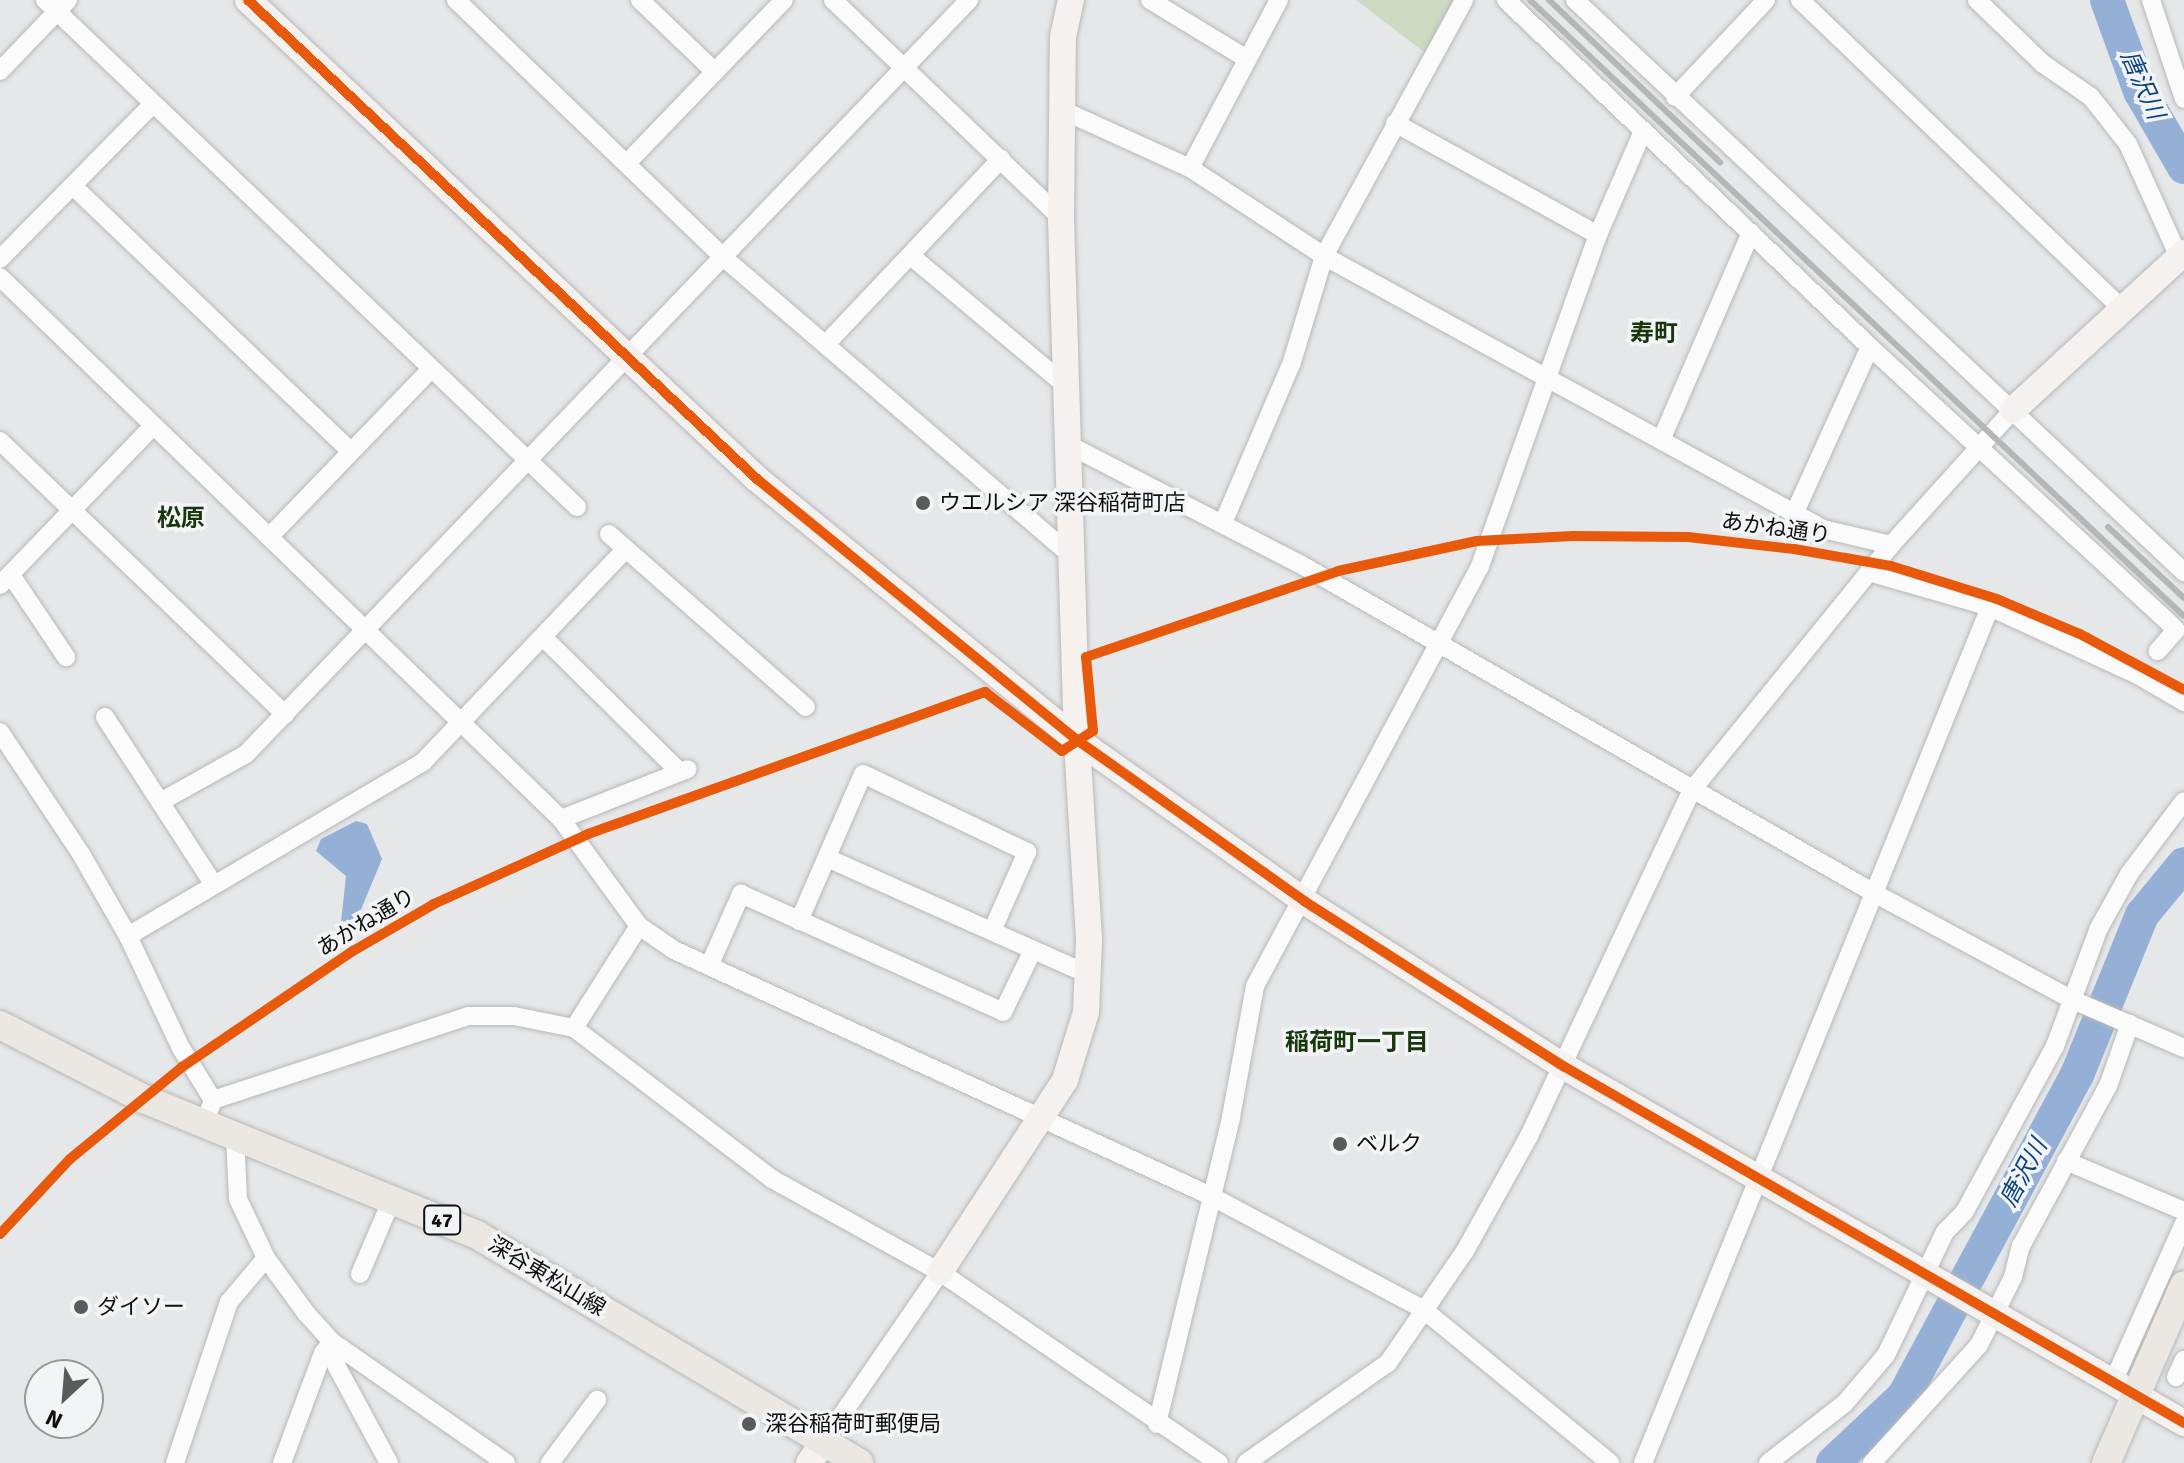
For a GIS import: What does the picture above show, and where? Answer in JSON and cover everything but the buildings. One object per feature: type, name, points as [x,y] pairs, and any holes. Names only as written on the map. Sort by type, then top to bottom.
[{"type":"main road","name":"深谷東松山線","points":[[0,1025],[209,1112],[235,1137],[477,1235],[816,1452],[859,1463]]},
{"type":"main road","points":[[2106,1463],[2124,1389],[2184,1285]]},
{"type":"street","points":[[248,0],[625,360],[891,593],[1077,740],[1304,901],[1565,1067],[2184,1423]]},
{"type":"street","points":[[456,0],[723,257],[1072,556]]},
{"type":"street","points":[[640,0],[715,72]]},
{"type":"street","points":[[627,163],[784,0]]},
{"type":"street","points":[[833,0],[1061,218]]},
{"type":"street","points":[[162,801],[246,754],[969,0]]},
{"type":"street","points":[[816,1452],[1041,1120],[1078,1046],[1088,974],[1077,740],[1070,389],[1061,218],[1063,37],[1071,0]]},
{"type":"street","points":[[1150,0],[1247,59]]},
{"type":"street","points":[[1190,168],[1279,0]]},
{"type":"street","points":[[1223,523],[1292,362],[1324,256],[1464,0]]},
{"type":"street","points":[[1506,0],[1870,347],[2170,624],[2176,630],[2158,651]]},
{"type":"street","points":[[1575,0],[2184,572]]},
{"type":"street","points":[[1675,97],[1766,0]]},
{"type":"street","points":[[1800,0],[2121,308]]},
{"type":"street","points":[[1246,1463],[1388,1363],[1424,1310],[1489,1209],[1565,1067],[1692,790],[1891,545],[1979,445],[2121,308],[2181,255],[2128,144],[2091,97],[2042,63],[1977,0]]},
{"type":"street","points":[[2151,0],[2184,99]]},
{"type":"street","points":[[0,71],[57,4],[153,104],[525,462],[577,507]]},
{"type":"street","points":[[0,259],[153,104]]},
{"type":"street","points":[[1062,110],[1190,168],[1324,256],[1547,379],[1662,438],[1823,529],[1891,545]]},
{"type":"street","points":[[1395,123],[1598,235]]},
{"type":"street","points":[[1157,1424],[1209,1195],[1231,1117],[1255,986],[1304,901],[1495,531],[1598,235],[1643,131]]},
{"type":"street","points":[[826,344],[1001,159]]},
{"type":"street","points":[[74,187],[351,452]]},
{"type":"street","points":[[1662,438],[1751,232]]},
{"type":"street","points":[[911,256],[1070,389]]},
{"type":"street","points":[[0,277],[561,819],[639,926],[674,950],[1209,1195],[1424,1310],[1610,1463]]},
{"type":"street","points":[[1795,512],[1870,347]]},
{"type":"street","points":[[269,537],[430,370]]},
{"type":"street","points":[[66,657],[6,580],[153,426]]},
{"type":"street","points":[[0,441],[285,714]]},
{"type":"street","points":[[1069,445],[1223,523],[1874,893],[2076,1001],[2184,1048]]},
{"type":"street","points":[[609,534],[806,707]]},
{"type":"street","points":[[128,936],[213,883],[423,762],[626,549]]},
{"type":"street","points":[[1869,572],[1990,607],[2136,674],[2184,702]]},
{"type":"street","points":[[1643,1463],[1990,607]]},
{"type":"street","points":[[543,637],[685,771],[561,819]]},
{"type":"street","points":[[105,717],[213,883]]},
{"type":"street","points":[[0,732],[81,854],[128,936],[209,1112],[468,1016],[514,1016],[574,1028],[772,1179],[940,1272],[1157,1424],[1219,1463]]},
{"type":"street","points":[[799,921],[863,774],[1027,852],[992,931]]},
{"type":"street","points":[[1768,1463],[1845,1403],[1877,1369],[1926,1277],[1945,1232],[1965,1211],[2048,1062],[2076,1001],[2099,928],[2129,874],[2184,801]]},
{"type":"street","points":[[827,858],[1088,974]]},
{"type":"street","points":[[710,964],[741,894],[1003,1012],[1033,950]]},
{"type":"street","points":[[574,1028],[639,926]]},
{"type":"street","points":[[1872,1463],[1965,1363],[2021,1246],[2113,1075],[2126,1023]]},
{"type":"street","points":[[235,1137],[238,1199],[266,1258],[332,1342],[506,1463]]},
{"type":"street","points":[[2066,1161],[2184,1211]]},
{"type":"street","points":[[360,1274],[392,1199]]},
{"type":"street","points":[[2124,1389],[2184,1223]]},
{"type":"street","points":[[175,1463],[229,1302],[266,1258]]},
{"type":"street","points":[[282,1463],[323,1353],[332,1342]]},
{"type":"street","points":[[332,1342],[336,1365],[389,1463]]},
{"type":"street","points":[[550,1463],[597,1400]]},
{"type":"green space","points":[[1356,0],[1458,0],[1428,55]]},
{"type":"water","points":[[356,821],[367,824],[382,859],[357,919],[341,922],[346,876],[316,851],[321,839]]},
{"type":"waterway","name":"唐沢川","points":[[2107,0],[2140,91],[2184,167]]},
{"type":"waterway","name":"唐沢川","points":[[1833,1463],[1904,1396],[2077,1075],[2142,915],[2184,864]]},
{"type":"railway","points":[[1530,0],[2184,616]]},
{"type":"railway","points":[[1549,0],[1720,162]]},
{"type":"railway","points":[[2108,527],[2184,598]]},
{"type":"cycle path","points":[[248,0],[757,479],[1077,740],[1304,901],[1565,1067],[2184,1423]]},
{"type":"cycle path","name":"あかね通り","points":[[0,1234],[70,1159],[182,1067],[353,951],[434,904],[588,834],[985,692],[1062,751],[1093,731],[1086,657],[1338,571],[1477,541],[1573,536],[1688,537],[1794,549],[1891,566],[1997,599],[2080,634],[2184,690]]},
{"type":"place","name":"ウエルシア 深谷稲荷町店","points":[[923,503]]},
{"type":"place","name":"ベルク","points":[[1340,1144]]},
{"type":"place","name":"ダイソー","points":[[81,1307]]},
{"type":"place","name":"深谷稲荷町郵便局","points":[[749,1424]]},
{"type":"district","name":"寿町","points":[[1654,334]]},
{"type":"district","name":"松原","points":[[181,519]]},
{"type":"district","name":"稲荷町一丁目","points":[[1357,1043]]}]
